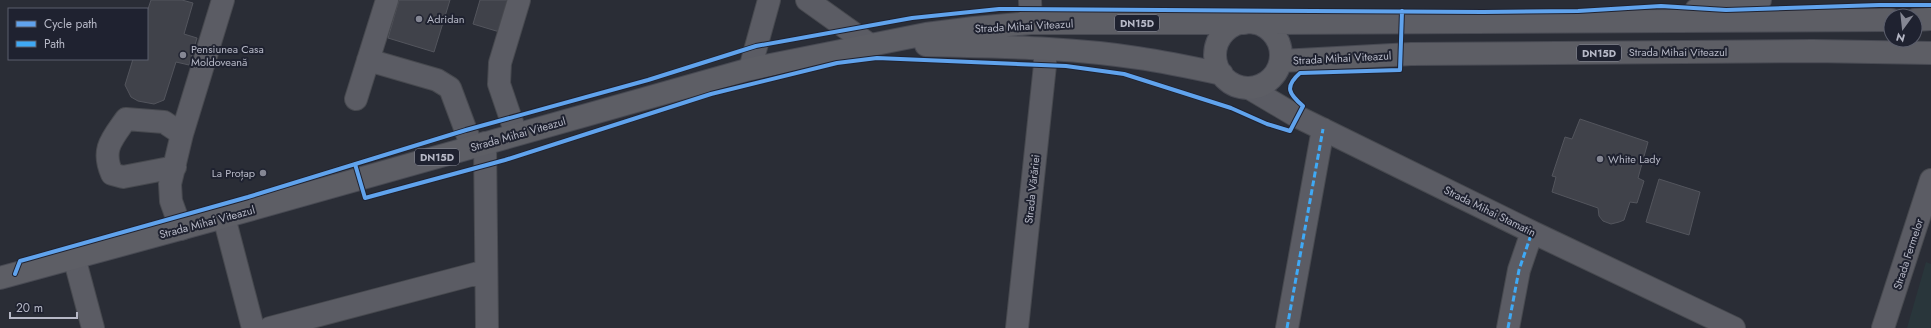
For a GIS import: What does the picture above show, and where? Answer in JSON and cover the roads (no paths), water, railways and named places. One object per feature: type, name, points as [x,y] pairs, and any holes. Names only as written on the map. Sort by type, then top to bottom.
[{"type":"main road","points":[[1639,21],[1760,0]]},
{"type":"main road","name":"Strada Mihai Viteazul","points":[[0,278],[181,229],[750,69],[958,30],[1031,23],[1883,20]]},
{"type":"main road","name":"Strada Mihai Viteazul","points":[[1249,23],[1270,30],[1276,37],[1281,52],[1281,61],[1273,77],[1266,83],[1249,88],[1233,84],[1222,74],[1217,65],[1216,46],[1226,31],[1249,23]]},
{"type":"main road","name":"Strada Mihai Viteazul","points":[[874,45],[1045,49],[1138,58],[1222,74]]},
{"type":"main road","name":"Strada Mihai Viteazul","points":[[1281,61],[1419,54],[1805,51],[1931,53]]},
{"type":"street","points":[[181,229],[171,201],[170,184],[182,134],[224,0]]},
{"type":"street","points":[[356,99],[387,0]]},
{"type":"street","points":[[516,134],[499,84],[500,62],[519,0]]},
{"type":"street","points":[[750,69],[769,0]]},
{"type":"street","points":[[807,0],[874,45]]},
{"type":"street","points":[[1030,0],[1031,23]]},
{"type":"street","name":"Strada Vărăriei","points":[[1017,328],[1045,65],[1045,49]]},
{"type":"street","points":[[368,60],[437,80],[450,88],[478,145],[486,271],[487,328]]},
{"type":"street","name":"Strada Mihai Stamatin","points":[[1249,88],[1298,117],[1532,232],[1734,328]]},
{"type":"street","points":[[175,167],[123,177],[112,174],[107,163],[107,148],[126,119],[164,122],[182,134]]},
{"type":"street","points":[[1287,328],[1323,129]]},
{"type":"street","name":"Strada Fermelor","points":[[1883,328],[1931,180]]},
{"type":"street","points":[[224,217],[253,328]]},
{"type":"street","points":[[1508,328],[1519,270],[1532,232]]},
{"type":"street","points":[[74,257],[93,328]]},
{"type":"street","points":[[270,328],[486,271]]},
{"type":"place","name":"Adridan","points":[[419,19]]},
{"type":"place","name":"Pensiunea Casa Moldoveană","points":[[183,55]]},
{"type":"place","name":"White Lady","points":[[1600,159]]},
{"type":"place","name":"La Proțap","points":[[263,173]]}]
